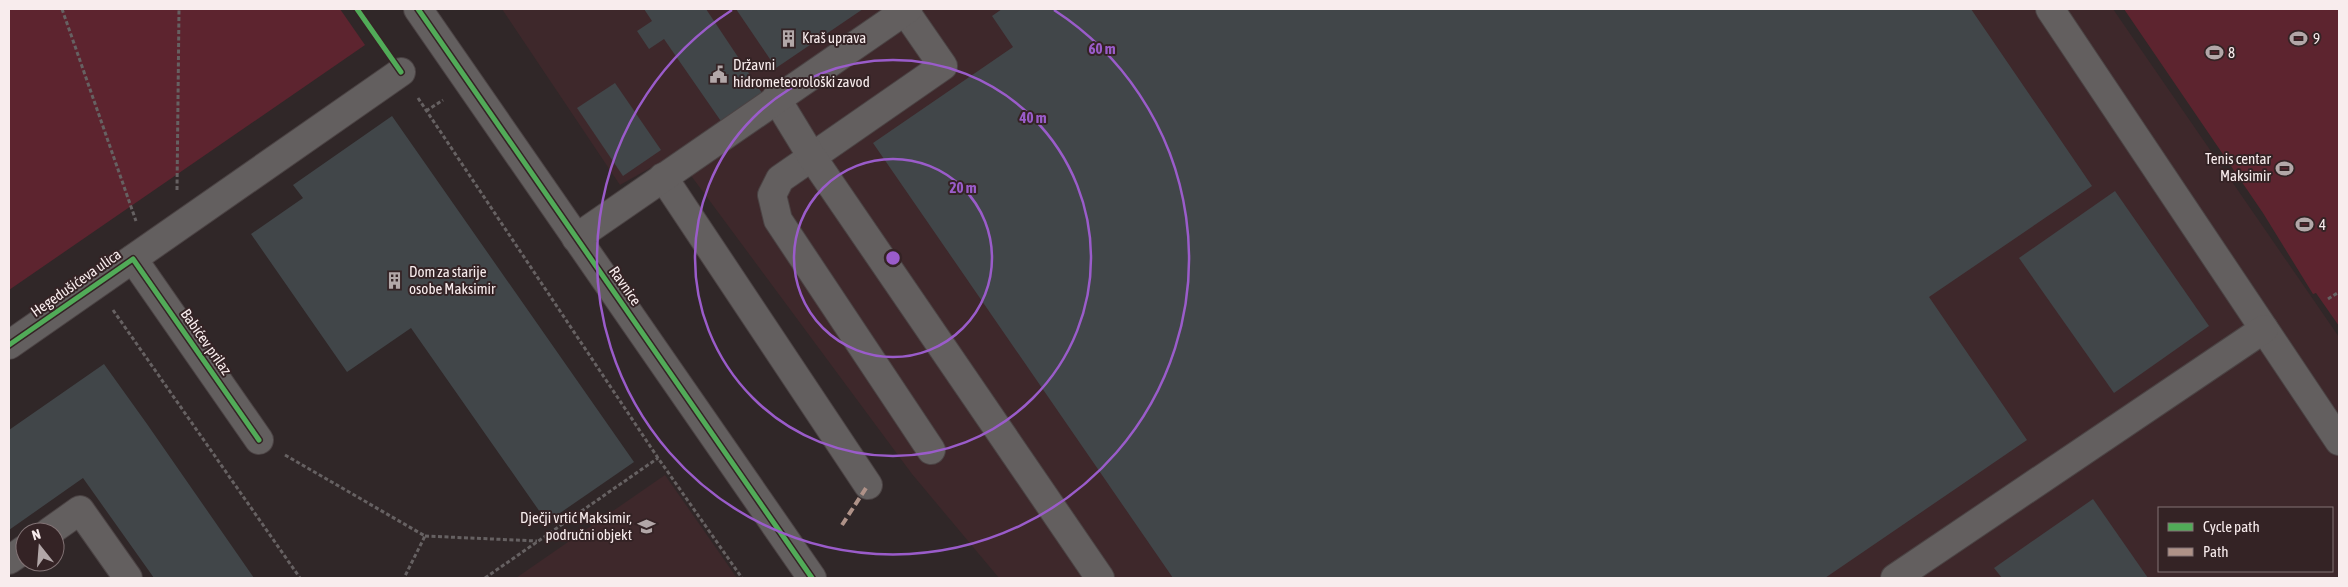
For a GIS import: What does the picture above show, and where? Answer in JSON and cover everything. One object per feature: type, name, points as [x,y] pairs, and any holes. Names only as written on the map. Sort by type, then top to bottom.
[{"type":"street","name":"Ravnice","points":[[418,9],[812,578]]},
{"type":"street","points":[[2050,9],[2339,442]]},
{"type":"street","points":[[576,238],[776,98],[907,10],[943,66],[780,179],[772,196],[778,220],[931,450]]},
{"type":"street","name":"Hegedušićeva ulica","points":[[9,345],[400,72]]},
{"type":"street","points":[[776,98],[812,158],[1100,578]]},
{"type":"street","points":[[663,177],[868,485]]},
{"type":"street","name":"Babićev prilaz","points":[[133,259],[259,440]]},
{"type":"street","points":[[1894,578],[2264,330]]},
{"type":"street","points":[[63,522],[80,510],[128,578]]},
{"type":"path","points":[[62,9],[136,221],[133,259]]},
{"type":"path","points":[[177,193],[179,9]]},
{"type":"path","points":[[448,97],[426,111],[658,458],[742,578]]},
{"type":"path","points":[[136,221],[144,216]]},
{"type":"path","points":[[95,285],[300,578]]},
{"type":"path","points":[[2328,299],[2339,292]]},
{"type":"path","points":[[259,440],[425,536],[539,541]]},
{"type":"path","points":[[485,578],[658,458]]},
{"type":"path","points":[[404,578],[425,536]]},
{"type":"shaded area","points":[[9,9],[340,9],[365,45],[9,290]]},
{"type":"shaded area","points":[[502,9],[2113,9],[2339,337],[2339,578],[999,578],[912,474],[675,154],[620,185]]},
{"type":"shaded area","name":"Tenis centar Maksimir","points":[[2124,9],[2339,9],[2339,326],[2316,293],[2313,294],[2263,213]]},
{"type":"shaded area","name":"Dječji vrtić Maksimir, područni objekt","points":[[665,475],[737,578],[516,578]]},
{"type":"building","name":"Državni hidrometeorološki zavod","points":[[644,9],[706,9],[766,99],[725,127],[664,39],[649,49],[637,31],[652,21]]},
{"type":"building","name":"Kraš uprava","points":[[736,9],[863,9],[776,68]]},
{"type":"building","points":[[1002,9],[1971,9],[2092,186],[1929,297],[2027,440],[1825,578],[1173,578],[873,143],[1013,47],[992,16]]},
{"type":"building","points":[[615,83],[661,150],[623,176],[577,108]]},
{"type":"building","name":"Dom za starije osobe Maksimir","points":[[392,116],[634,462],[547,522],[411,328],[347,372],[251,234],[303,198],[293,185]]},
{"type":"building","points":[[2115,191],[2209,326],[2114,393],[2019,258]]},
{"type":"building","points":[[104,364],[254,578],[154,578],[83,478],[20,522],[15,522],[15,526],[9,530],[9,430]]},
{"type":"building","points":[[2093,499],[2148,578],[2002,578],[1994,568]]},
{"type":"marked path","points":[[842,525],[868,485]]},
{"type":"cycle path","points":[[357,9],[401,72]]},
{"type":"cycle path","points":[[418,9],[812,578]]},
{"type":"cycle path","points":[[9,345],[133,259],[259,440]]},
{"type":"place","name":"Kraš uprava","points":[[788,38]]},
{"type":"place","name":"9","points":[[2299,39]]},
{"type":"place","name":"8","points":[[2214,53]]},
{"type":"place","name":"Državni hidrometeorološki zavod","points":[[719,74]]},
{"type":"place","name":"Tenis centar Maksimir","points":[[2285,168]]},
{"type":"place","name":"4","points":[[2305,225]]},
{"type":"place","name":"Dom za starije osobe Maksimir","points":[[395,281]]},
{"type":"place","name":"Dječji vrtić Maksimir, područni objekt","points":[[646,527]]}]
